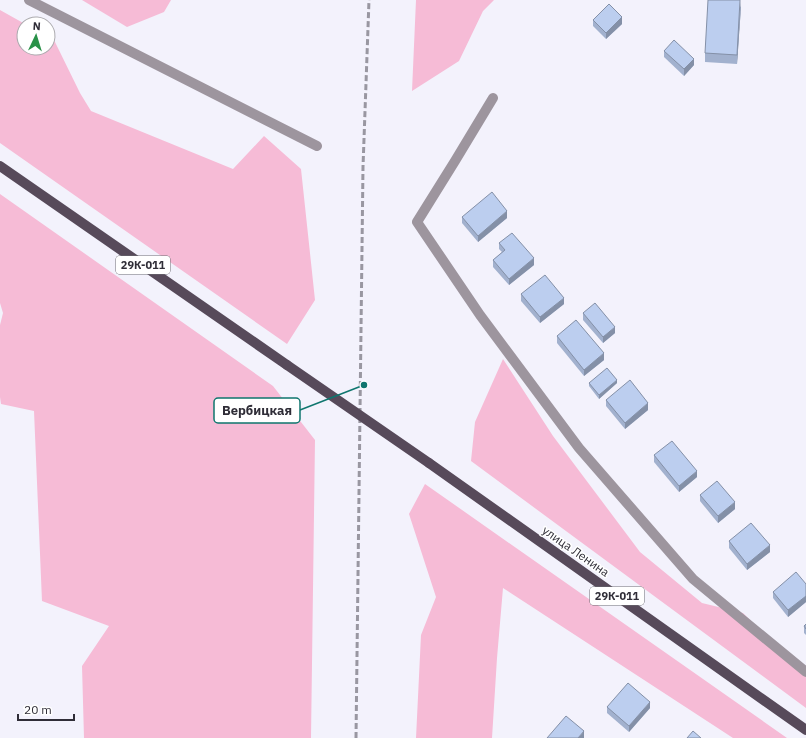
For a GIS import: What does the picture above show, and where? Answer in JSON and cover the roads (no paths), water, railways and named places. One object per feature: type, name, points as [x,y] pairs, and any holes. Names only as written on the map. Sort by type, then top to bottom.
[{"type":"main road","name":"улица Ленина","points":[[0,166],[428,463],[806,730]]},
{"type":"street","points":[[29,0],[318,146]]},
{"type":"street","points":[[493,98],[417,222],[480,315],[578,448],[693,579],[806,672]]},
{"type":"railway","points":[[356,738],[363,167],[369,0]]},
{"type":"place","name":"Вербицкая","points":[[364,385]]}]
